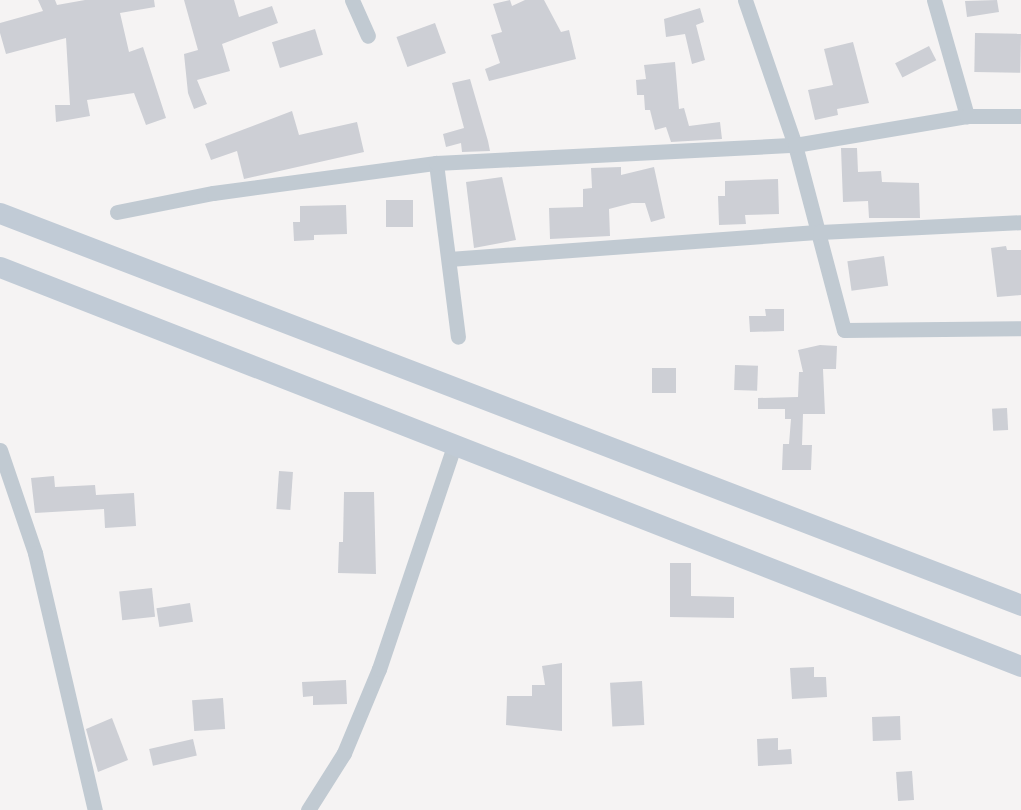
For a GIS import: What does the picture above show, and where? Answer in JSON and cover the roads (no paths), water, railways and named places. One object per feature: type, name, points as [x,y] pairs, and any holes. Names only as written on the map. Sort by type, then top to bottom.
[{"type":"street","points":[[352,0],[368,36]]},
{"type":"street","points":[[745,0],[796,145],[844,330],[1021,328]]},
{"type":"street","points":[[934,0],[966,116]]},
{"type":"street","points":[[117,212],[213,194],[436,163],[796,145],[966,116],[1021,116]]},
{"type":"street","points":[[436,163],[458,336]]},
{"type":"street","points":[[0,212],[1021,605]]},
{"type":"street","points":[[449,259],[820,232],[1021,222]]},
{"type":"street","points":[[0,267],[455,443],[1021,666]]},
{"type":"street","points":[[308,810],[344,753],[380,669],[455,443]]},
{"type":"street","points":[[0,450],[35,553],[95,810]]}]
